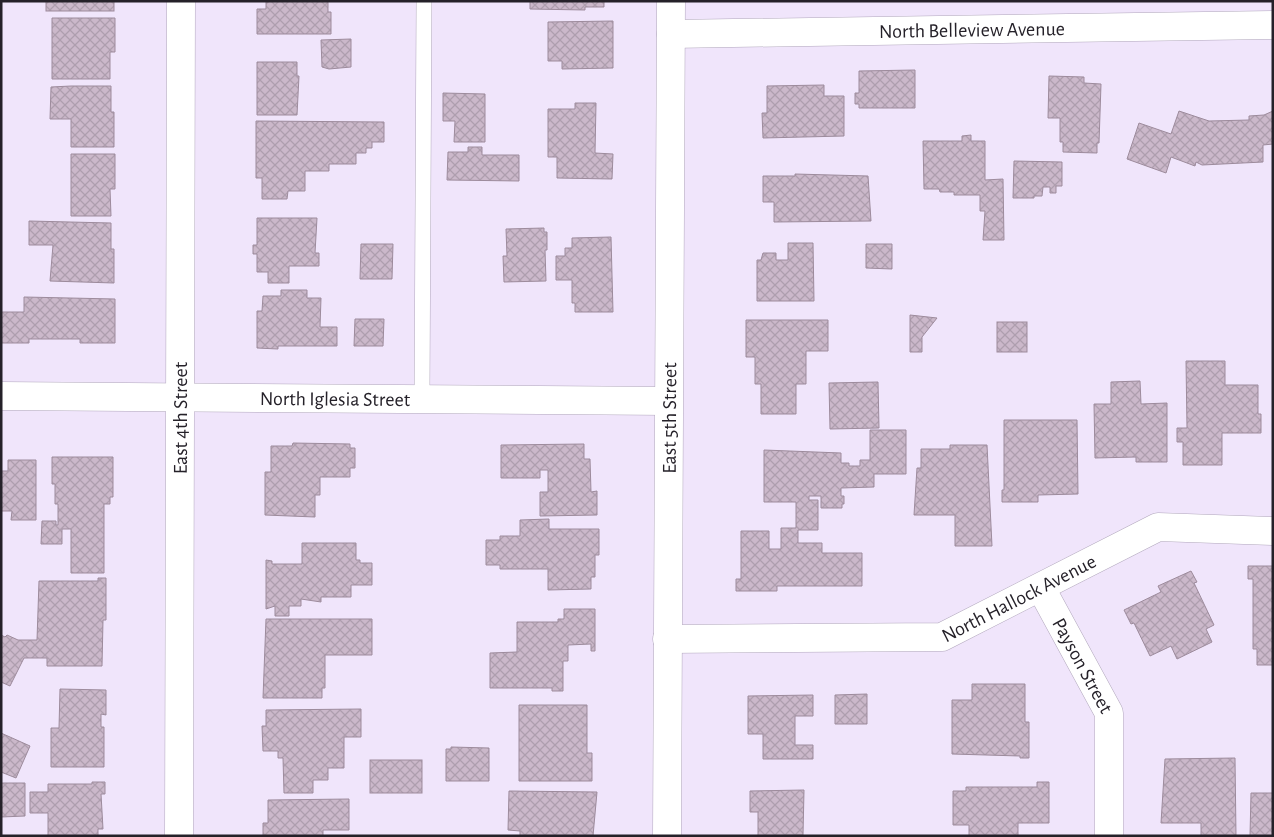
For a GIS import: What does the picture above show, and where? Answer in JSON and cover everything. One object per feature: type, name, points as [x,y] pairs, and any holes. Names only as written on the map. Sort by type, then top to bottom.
[{"type":"street","name":"East 4th Street","points":[[179,836],[181,1]]},
{"type":"street","name":"East 5th Street","points":[[667,836],[668,401],[672,1]]},
{"type":"street","name":"North Belleview Avenue","points":[[672,34],[1273,25]]},
{"type":"street","name":"North Iglesia Street","points":[[1,396],[668,401]]},
{"type":"street","name":"North Hallock Avenue","points":[[667,640],[942,637],[1158,527],[1273,531]]},
{"type":"street","name":"Payson Street","points":[[1041,588],[1109,713],[1109,836]]},
{"type":"lane","points":[[422,398],[424,1]]},
{"type":"building","points":[[46,1],[114,1],[114,11],[46,11]]},
{"type":"building","points":[[328,1],[328,12],[331,12],[331,34],[257,34],[257,9],[266,9],[266,2]]},
{"type":"building","points":[[530,1],[604,1],[604,7],[585,7],[585,10],[530,9]]},
{"type":"building","points":[[52,18],[115,18],[115,52],[110,52],[110,79],[52,79]]},
{"type":"building","points":[[613,21],[613,68],[562,69],[562,61],[548,61],[548,22]]},
{"type":"building","points":[[351,39],[351,67],[329,69],[322,67],[321,40]]},
{"type":"building","points":[[257,62],[297,62],[297,76],[299,76],[297,115],[257,115]]},
{"type":"building","points":[[915,70],[915,108],[859,108],[859,104],[855,104],[855,93],[859,93],[859,71]]},
{"type":"building","points":[[1049,76],[1084,77],[1084,83],[1101,84],[1097,153],[1063,152],[1063,142],[1060,142],[1060,118],[1048,118]]},
{"type":"building","points":[[824,85],[824,96],[844,96],[844,136],[763,138],[762,113],[767,113],[767,86]]},
{"type":"building","points":[[111,86],[111,112],[114,112],[114,147],[71,147],[71,119],[50,119],[51,87]]},
{"type":"building","points":[[443,93],[485,94],[485,142],[454,142],[455,121],[443,121]]},
{"type":"building","points":[[575,103],[596,103],[595,153],[613,154],[612,179],[557,178],[557,157],[548,157],[548,109],[575,109]]},
{"type":"building","points":[[1179,111],[1209,121],[1249,120],[1249,116],[1264,115],[1273,111],[1273,144],[1263,145],[1263,162],[1202,165],[1196,162],[1195,166],[1171,157],[1166,173],[1127,159],[1139,123],[1171,134]]},
{"type":"building","points":[[256,121],[384,122],[384,142],[372,142],[372,148],[366,148],[366,153],[356,153],[356,164],[329,164],[329,171],[305,171],[305,191],[288,191],[287,199],[262,199],[262,178],[256,178]]},
{"type":"building","points":[[971,135],[971,141],[985,141],[985,180],[1003,179],[1004,240],[983,240],[985,211],[980,211],[980,195],[954,195],[954,192],[940,192],[939,189],[924,189],[923,141],[962,141],[962,136]]},
{"type":"building","points":[[468,147],[482,147],[482,155],[519,155],[519,181],[447,180],[448,152],[468,152]]},
{"type":"building","points":[[71,154],[115,154],[115,189],[110,189],[111,216],[71,216]]},
{"type":"building","points":[[1014,161],[1062,162],[1062,186],[1056,186],[1056,193],[1050,193],[1050,187],[1043,187],[1042,196],[1013,198]]},
{"type":"building","points":[[795,174],[868,176],[871,221],[774,222],[774,202],[763,202],[763,176],[795,176]]},
{"type":"building","points":[[257,218],[317,218],[315,253],[319,253],[319,266],[289,266],[289,283],[268,283],[268,272],[257,272],[257,254],[253,254],[253,245],[257,245]]},
{"type":"building","points":[[29,221],[111,223],[111,249],[114,249],[114,283],[50,281],[53,245],[29,245]]},
{"type":"building","points":[[544,228],[544,232],[547,232],[547,250],[545,250],[546,281],[504,282],[503,256],[507,256],[506,229]]},
{"type":"building","points":[[611,237],[613,312],[575,312],[575,303],[572,303],[572,280],[556,280],[556,256],[565,256],[565,248],[572,248],[572,238]]},
{"type":"building","points":[[788,243],[813,243],[814,301],[757,301],[757,260],[761,260],[763,253],[776,253],[776,260],[788,260]]},
{"type":"building","points":[[361,244],[393,244],[392,279],[360,279]]},
{"type":"building","points":[[866,244],[892,244],[892,269],[866,268]]},
{"type":"building","points":[[281,290],[307,290],[307,298],[321,298],[320,327],[337,327],[337,346],[278,346],[278,349],[257,348],[257,311],[262,311],[263,296],[281,296]]},
{"type":"building","points":[[24,297],[115,299],[115,343],[80,343],[80,339],[29,339],[29,343],[1,343],[1,312],[24,312]]},
{"type":"building","points":[[910,315],[937,318],[922,337],[922,352],[910,352]]},
{"type":"building","points":[[355,319],[384,319],[383,346],[354,346]]},
{"type":"building","points":[[746,320],[828,320],[828,351],[806,351],[806,384],[796,384],[796,414],[761,414],[761,384],[755,384],[755,357],[746,357]]},
{"type":"building","points":[[997,322],[1027,322],[1027,352],[997,352]]},
{"type":"building","points":[[1186,361],[1225,361],[1225,385],[1258,385],[1258,414],[1261,414],[1261,433],[1222,433],[1222,465],[1183,465],[1183,442],[1177,442],[1177,428],[1187,428]]},
{"type":"building","points":[[1140,381],[1141,404],[1167,403],[1167,462],[1136,462],[1136,457],[1095,458],[1094,404],[1111,404],[1111,382]]},
{"type":"building","points":[[878,382],[879,428],[830,429],[829,383]]},
{"type":"building","points":[[1004,420],[1077,420],[1078,494],[1038,495],[1038,502],[1002,502],[1002,490],[1004,490]]},
{"type":"building","points":[[870,430],[906,430],[906,474],[874,474],[874,487],[841,488],[841,496],[844,496],[842,508],[821,508],[821,496],[809,496],[809,500],[818,500],[818,530],[798,530],[798,543],[822,543],[822,553],[862,553],[862,586],[777,586],[777,591],[736,591],[736,579],[741,579],[741,531],[769,531],[769,549],[781,549],[781,528],[796,528],[796,502],[764,502],[764,450],[841,453],[841,463],[849,463],[849,466],[860,466],[860,460],[870,460]]},
{"type":"building","points":[[293,443],[350,444],[350,448],[355,448],[355,468],[350,468],[350,477],[320,477],[320,495],[315,495],[315,517],[265,515],[265,472],[271,472],[271,446],[292,446]]},
{"type":"building","points":[[584,444],[584,459],[590,459],[591,492],[597,491],[597,515],[540,516],[540,492],[548,492],[548,470],[540,470],[540,478],[501,478],[501,445]]},
{"type":"building","points":[[950,445],[987,445],[992,546],[955,546],[955,515],[914,515],[917,468],[921,468],[921,449],[950,449]]},
{"type":"building","points":[[52,457],[113,457],[113,497],[110,497],[110,504],[104,504],[104,573],[71,573],[71,529],[62,529],[62,544],[41,544],[42,521],[56,521],[56,525],[58,525],[58,504],[55,504],[55,484],[52,484]]},
{"type":"building","points":[[8,460],[36,460],[36,520],[11,520],[12,511],[1,511],[1,471],[8,471]]},
{"type":"building","points":[[549,519],[549,529],[599,529],[599,555],[595,555],[595,577],[591,577],[591,589],[548,590],[548,569],[500,569],[500,565],[486,565],[486,540],[500,540],[500,536],[520,536],[520,520]]},
{"type":"building","points":[[302,543],[356,543],[356,560],[360,560],[360,563],[372,563],[372,585],[351,585],[351,597],[321,597],[321,602],[301,599],[301,606],[289,606],[289,616],[275,616],[275,606],[266,609],[266,560],[272,561],[272,564],[302,564]]},
{"type":"building","points":[[1248,566],[1273,566],[1273,665],[1257,665],[1257,649],[1253,649],[1253,579],[1248,579]]},
{"type":"building","points":[[1191,571],[1197,582],[1194,583],[1214,625],[1206,629],[1212,642],[1177,659],[1171,646],[1150,656],[1134,623],[1131,624],[1124,610],[1161,592],[1158,586]]},
{"type":"building","points":[[98,578],[106,578],[106,620],[103,620],[102,666],[47,666],[47,658],[24,658],[10,686],[1,682],[1,635],[5,637],[7,635],[18,640],[37,640],[39,581],[98,581]]},
{"type":"building","points":[[564,609],[595,609],[595,651],[591,651],[591,644],[568,645],[568,661],[563,661],[563,691],[552,691],[552,688],[490,688],[490,653],[517,652],[517,622],[558,622],[558,619],[564,619]]},
{"type":"building","points":[[266,619],[372,619],[372,655],[325,655],[325,688],[322,688],[322,698],[263,698]]},
{"type":"building","points":[[972,684],[1025,684],[1025,722],[1029,722],[1029,758],[1020,758],[1020,756],[952,754],[952,700],[972,700]]},
{"type":"building","points":[[60,689],[106,690],[106,715],[101,714],[101,727],[104,727],[104,767],[51,767],[51,728],[59,728]]},
{"type":"building","points":[[867,694],[867,724],[835,724],[835,695]]},
{"type":"building","points":[[813,695],[813,716],[795,716],[795,745],[813,745],[813,759],[763,759],[763,734],[748,734],[748,696]]},
{"type":"building","points":[[519,705],[587,705],[587,753],[592,753],[592,781],[519,781]]},
{"type":"building","points":[[361,709],[361,737],[344,737],[344,768],[328,768],[328,780],[313,780],[313,793],[284,793],[283,758],[278,758],[278,751],[263,751],[262,726],[266,726],[266,710]]},
{"type":"building","points":[[1,733],[30,746],[16,778],[1,772]]},
{"type":"building","points":[[451,747],[489,748],[489,781],[446,781],[446,749],[451,749]]},
{"type":"building","points":[[1235,758],[1236,836],[1201,836],[1201,823],[1161,823],[1165,759]]},
{"type":"building","points":[[370,760],[422,760],[422,793],[370,793]]},
{"type":"building","points":[[92,782],[105,782],[105,794],[101,794],[103,829],[98,829],[98,836],[48,836],[48,813],[30,813],[30,792],[48,792],[48,784],[92,784]]},
{"type":"building","points":[[1037,782],[1049,782],[1049,823],[1018,823],[1018,836],[969,836],[969,825],[953,825],[953,791],[966,791],[966,787],[1037,787]]},
{"type":"building","points":[[1,783],[25,783],[25,816],[1,817]]},
{"type":"building","points":[[804,790],[803,835],[758,836],[758,812],[750,812],[750,791]]},
{"type":"building","points":[[509,791],[597,792],[593,836],[520,836],[520,831],[508,830]]},
{"type":"building","points":[[1251,793],[1273,793],[1273,836],[1250,836]]},
{"type":"building","points":[[349,799],[349,830],[323,830],[323,836],[263,836],[263,823],[268,823],[268,800]]}]
